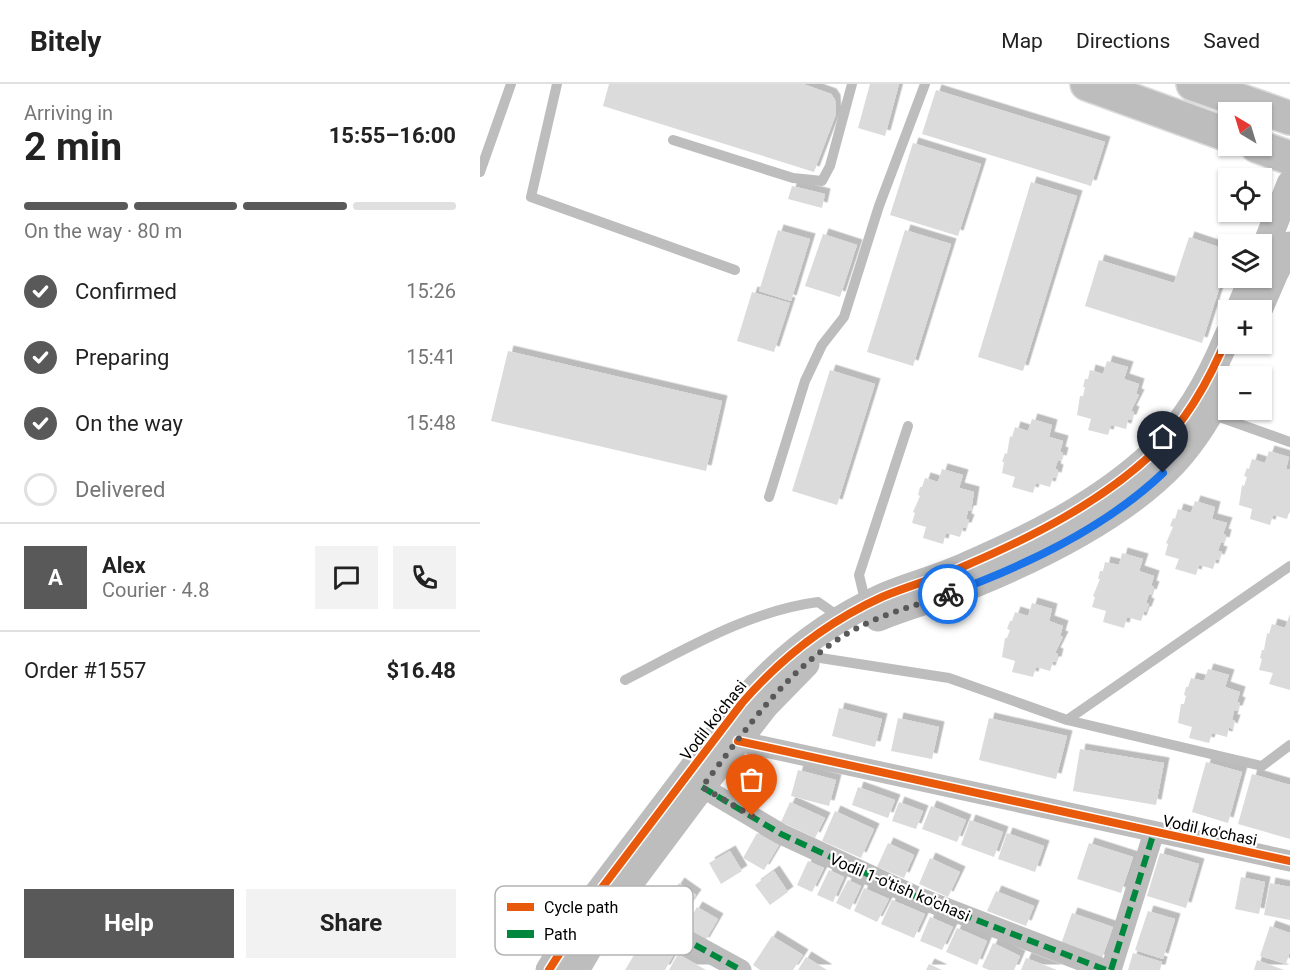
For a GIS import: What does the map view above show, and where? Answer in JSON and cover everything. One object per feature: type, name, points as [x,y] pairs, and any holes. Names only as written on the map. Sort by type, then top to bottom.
[{"type":"main road","points":[[1088,84],[1218,131]]},
{"type":"main road","points":[[1193,84],[1290,118]]},
{"type":"main road","points":[[1272,152],[1290,159]]},
{"type":"street","points":[[1270,234],[1290,184]]},
{"type":"street","points":[[1263,300],[1290,245]]},
{"type":"street","name":"Vodil ko'chasi","points":[[603,886],[742,703],[767,675],[795,650],[842,618],[866,605],[909,586],[964,567],[1015,544],[1079,507],[1153,452],[1190,407],[1221,354]]},
{"type":"street","name":"Vodil ko'chasi","points":[[627,886],[781,688],[814,657],[840,638],[870,622],[1006,571],[1104,518],[1152,484],[1174,462],[1218,398]]},
{"type":"street","name":"Vodil ko'chasi","points":[[738,741],[1290,861]]},
{"type":"street","name":"Vodil 1-o'tish ko'chasi","points":[[702,787],[781,834],[917,897],[1106,970]]},
{"type":"street","points":[[1111,970],[1154,832]]},
{"type":"street","points":[[693,944],[741,970]]},
{"type":"street","name":"Vodil ko'chasi","points":[[549,970],[559,955]]},
{"type":"street","name":"Vodil ko'chasi","points":[[576,970],[585,955]]},
{"type":"lane","points":[[480,172],[511,84]]},
{"type":"lane","points":[[557,84],[531,197],[735,270]]},
{"type":"lane","points":[[673,141],[793,178],[822,181],[830,166],[852,84]]},
{"type":"lane","points":[[768,497],[805,381],[822,345],[844,317],[879,206],[925,84]]},
{"type":"lane","points":[[1209,414],[1290,442]]},
{"type":"lane","points":[[866,605],[860,574],[908,426]]},
{"type":"lane","points":[[1067,720],[1290,566]]},
{"type":"lane","points":[[625,680],[717,633],[788,606],[818,602],[842,618]]},
{"type":"lane","points":[[814,657],[949,678],[1067,720],[1262,766],[1290,745]]},
{"type":"building","points":[[609,84],[803,84],[831,94],[835,100],[836,114],[814,172],[603,106]]},
{"type":"building","points":[[870,84],[899,84],[885,136],[858,128]]},
{"type":"building","points":[[936,90],[1105,142],[1091,186],[922,134]]},
{"type":"building","points":[[913,143],[981,164],[958,236],[890,215]]},
{"type":"building","points":[[1031,182],[1077,196],[1023,371],[978,357]]},
{"type":"building","points":[[792,186],[825,194],[822,208],[788,199]]},
{"type":"building","points":[[778,230],[810,239],[791,301],[759,291]]},
{"type":"building","points":[[905,230],[951,244],[913,366],[867,352]]},
{"type":"building","points":[[823,234],[857,245],[840,297],[805,286]]},
{"type":"building","points":[[1189,237],[1218,247],[1219,288],[1202,343],[1085,306],[1099,260],[1174,283]]},
{"type":"building","points":[[752,292],[790,303],[774,352],[737,341]]},
{"type":"building","points":[[508,351],[722,401],[706,471],[491,421]]},
{"type":"building","points":[[1107,361],[1128,367],[1124,379],[1139,384],[1136,394],[1139,395],[1126,429],[1111,425],[1108,435],[1088,430],[1091,419],[1077,415],[1080,396],[1083,396],[1085,379],[1088,379],[1090,370],[1103,374]]},
{"type":"building","points":[[830,370],[875,384],[837,505],[792,491]]},
{"type":"building","points":[[1032,419],[1052,425],[1049,437],[1063,441],[1060,452],[1063,453],[1061,461],[1058,460],[1055,469],[1058,470],[1056,478],[1053,477],[1050,487],[1036,483],[1033,493],[1012,487],[1015,477],[1002,473],[1004,462],[1002,462],[1005,453],[1007,454],[1010,436],[1012,437],[1015,427],[1028,431]]},
{"type":"building","points":[[1269,451],[1289,457],[1286,469],[1290,470],[1290,509],[1287,519],[1273,515],[1270,525],[1250,519],[1252,509],[1239,505],[1242,485],[1244,486],[1247,477],[1244,476],[1252,459],[1265,463]]},
{"type":"building","points":[[942,469],[963,475],[959,488],[974,492],[971,511],[968,511],[966,519],[969,520],[966,528],[963,528],[960,537],[946,533],[943,544],[923,538],[926,527],[912,523],[915,513],[913,512],[920,496],[918,495],[920,487],[925,478],[938,482]]},
{"type":"building","points":[[1195,501],[1215,507],[1212,519],[1227,523],[1223,534],[1226,535],[1224,543],[1221,542],[1218,551],[1222,552],[1219,560],[1216,559],[1213,569],[1199,565],[1196,575],[1175,569],[1179,559],[1165,555],[1168,544],[1166,543],[1173,527],[1170,526],[1178,509],[1191,513]]},
{"type":"building","points":[[1122,553],[1143,559],[1139,571],[1154,576],[1151,586],[1154,587],[1151,595],[1149,594],[1146,603],[1149,604],[1141,621],[1127,617],[1124,628],[1103,622],[1106,611],[1092,607],[1100,571],[1103,571],[1105,562],[1119,565]]},
{"type":"building","points":[[1032,603],[1052,609],[1049,621],[1063,626],[1060,636],[1063,637],[1055,653],[1058,654],[1056,662],[1053,662],[1050,671],[1036,667],[1033,677],[1012,672],[1015,661],[1002,657],[1005,638],[1010,630],[1007,629],[1015,612],[1028,616]]},
{"type":"building","points":[[1290,614],[1290,690],[1269,684],[1273,673],[1259,670],[1267,633],[1269,634],[1272,624],[1285,628]]},
{"type":"building","points":[[1208,669],[1229,675],[1225,687],[1240,692],[1237,702],[1240,703],[1237,711],[1234,711],[1232,720],[1235,720],[1232,729],[1229,727],[1227,737],[1212,733],[1209,743],[1189,738],[1192,727],[1178,723],[1181,704],[1184,704],[1186,687],[1191,678],[1204,681]]},
{"type":"building","points":[[839,708],[882,719],[875,747],[832,736]]},
{"type":"building","points":[[898,718],[939,727],[932,759],[891,751]]},
{"type":"building","points":[[989,718],[1067,736],[1056,779],[979,760]]},
{"type":"building","points":[[1080,749],[1164,763],[1156,805],[1073,791]]},
{"type":"building","points":[[1206,762],[1242,772],[1228,823],[1192,812]]},
{"type":"building","points":[[798,770],[836,780],[829,806],[791,796]]},
{"type":"building","points":[[1252,774],[1290,785],[1290,839],[1238,824]]},
{"type":"building","points":[[858,787],[895,800],[888,818],[852,805]]},
{"type":"building","points":[[790,802],[825,818],[815,838],[781,822]]},
{"type":"building","points":[[899,802],[923,811],[916,829],[892,821]]},
{"type":"building","points":[[931,806],[966,820],[957,842],[922,829]]},
{"type":"building","points":[[835,811],[874,829],[861,858],[822,841]]},
{"type":"building","points":[[970,820],[1003,832],[994,857],[961,845]]},
{"type":"building","points":[[757,833],[779,845],[764,870],[743,858]]},
{"type":"building","points":[[1007,833],[1044,846],[1035,872],[998,859]]},
{"type":"building","points":[[888,843],[914,855],[904,878],[877,867]]},
{"type":"building","points":[[1089,843],[1133,857],[1121,893],[1077,879]]},
{"type":"building","points":[[730,851],[742,871],[721,884],[709,863]]},
{"type":"building","points":[[1160,853],[1199,864],[1186,908],[1147,896]]},
{"type":"building","points":[[930,858],[960,872],[948,897],[919,884]]},
{"type":"building","points":[[808,861],[824,868],[812,892],[797,885]]},
{"type":"building","points":[[829,870],[844,877],[833,902],[817,895]]},
{"type":"building","points":[[774,871],[788,892],[770,905],[755,885]]},
{"type":"building","points":[[1241,877],[1265,882],[1259,914],[1235,909]]},
{"type":"building","points":[[848,880],[861,886],[850,910],[836,903]]},
{"type":"building","points":[[1270,883],[1290,887],[1290,920],[1264,915]]},
{"type":"building","points":[[864,888],[889,899],[877,922],[854,911]]},
{"type":"building","points":[[996,891],[1034,906],[1026,926],[987,911]]},
{"type":"building","points":[[892,900],[925,914],[914,938],[881,924]]},
{"type":"building","points":[[697,907],[718,919],[704,943],[693,937],[693,914]]},
{"type":"building","points":[[1148,911],[1175,919],[1163,959],[1135,950]]},
{"type":"building","points":[[1072,913],[1113,927],[1101,961],[1060,947]]},
{"type":"building","points":[[930,917],[953,927],[942,950],[920,941]]},
{"type":"building","points":[[1270,926],[1290,933],[1290,951],[1286,964],[1260,956]]},
{"type":"building","points":[[957,928],[987,941],[977,965],[946,952]]},
{"type":"building","points":[[772,936],[803,955],[793,970],[760,970],[753,965]]},
{"type":"building","points":[[993,943],[1020,956],[1014,970],[989,970],[982,967]]},
{"type":"building","points":[[1133,953],[1162,962],[1160,970],[1128,970]]},
{"type":"building","points":[[634,955],[673,955],[665,970],[625,970]]},
{"type":"building","points":[[677,955],[680,955],[706,970],[669,970]]},
{"type":"building","points":[[806,957],[827,970],[798,970]]},
{"type":"building","points":[[1026,958],[1057,970],[1021,970]]},
{"type":"building","points":[[1257,960],[1284,970],[1254,970]]},
{"type":"building","points":[[929,964],[942,970],[926,970]]},
{"type":"marked path","points":[[702,787],[781,834],[917,897],[1106,970]]},
{"type":"marked path","points":[[1111,970],[1154,832]]},
{"type":"marked path","points":[[693,944],[741,970]]},
{"type":"cycle path","points":[[603,886],[742,703],[789,656],[806,642],[862,607],[882,597],[956,570],[1016,543],[1065,517],[1111,487],[1153,453],[1177,427],[1197,398],[1220,354]]},
{"type":"cycle path","points":[[738,741],[1290,861]]},
{"type":"cycle path","points":[[549,970],[559,955]]},
{"type":"way so far","points":[[752,816],[702,787],[781,688],[814,657],[849,632],[903,608],[948,594]]},
{"type":"route","points":[[948,594],[1006,571],[1076,535],[1128,502],[1163,473]]}]
